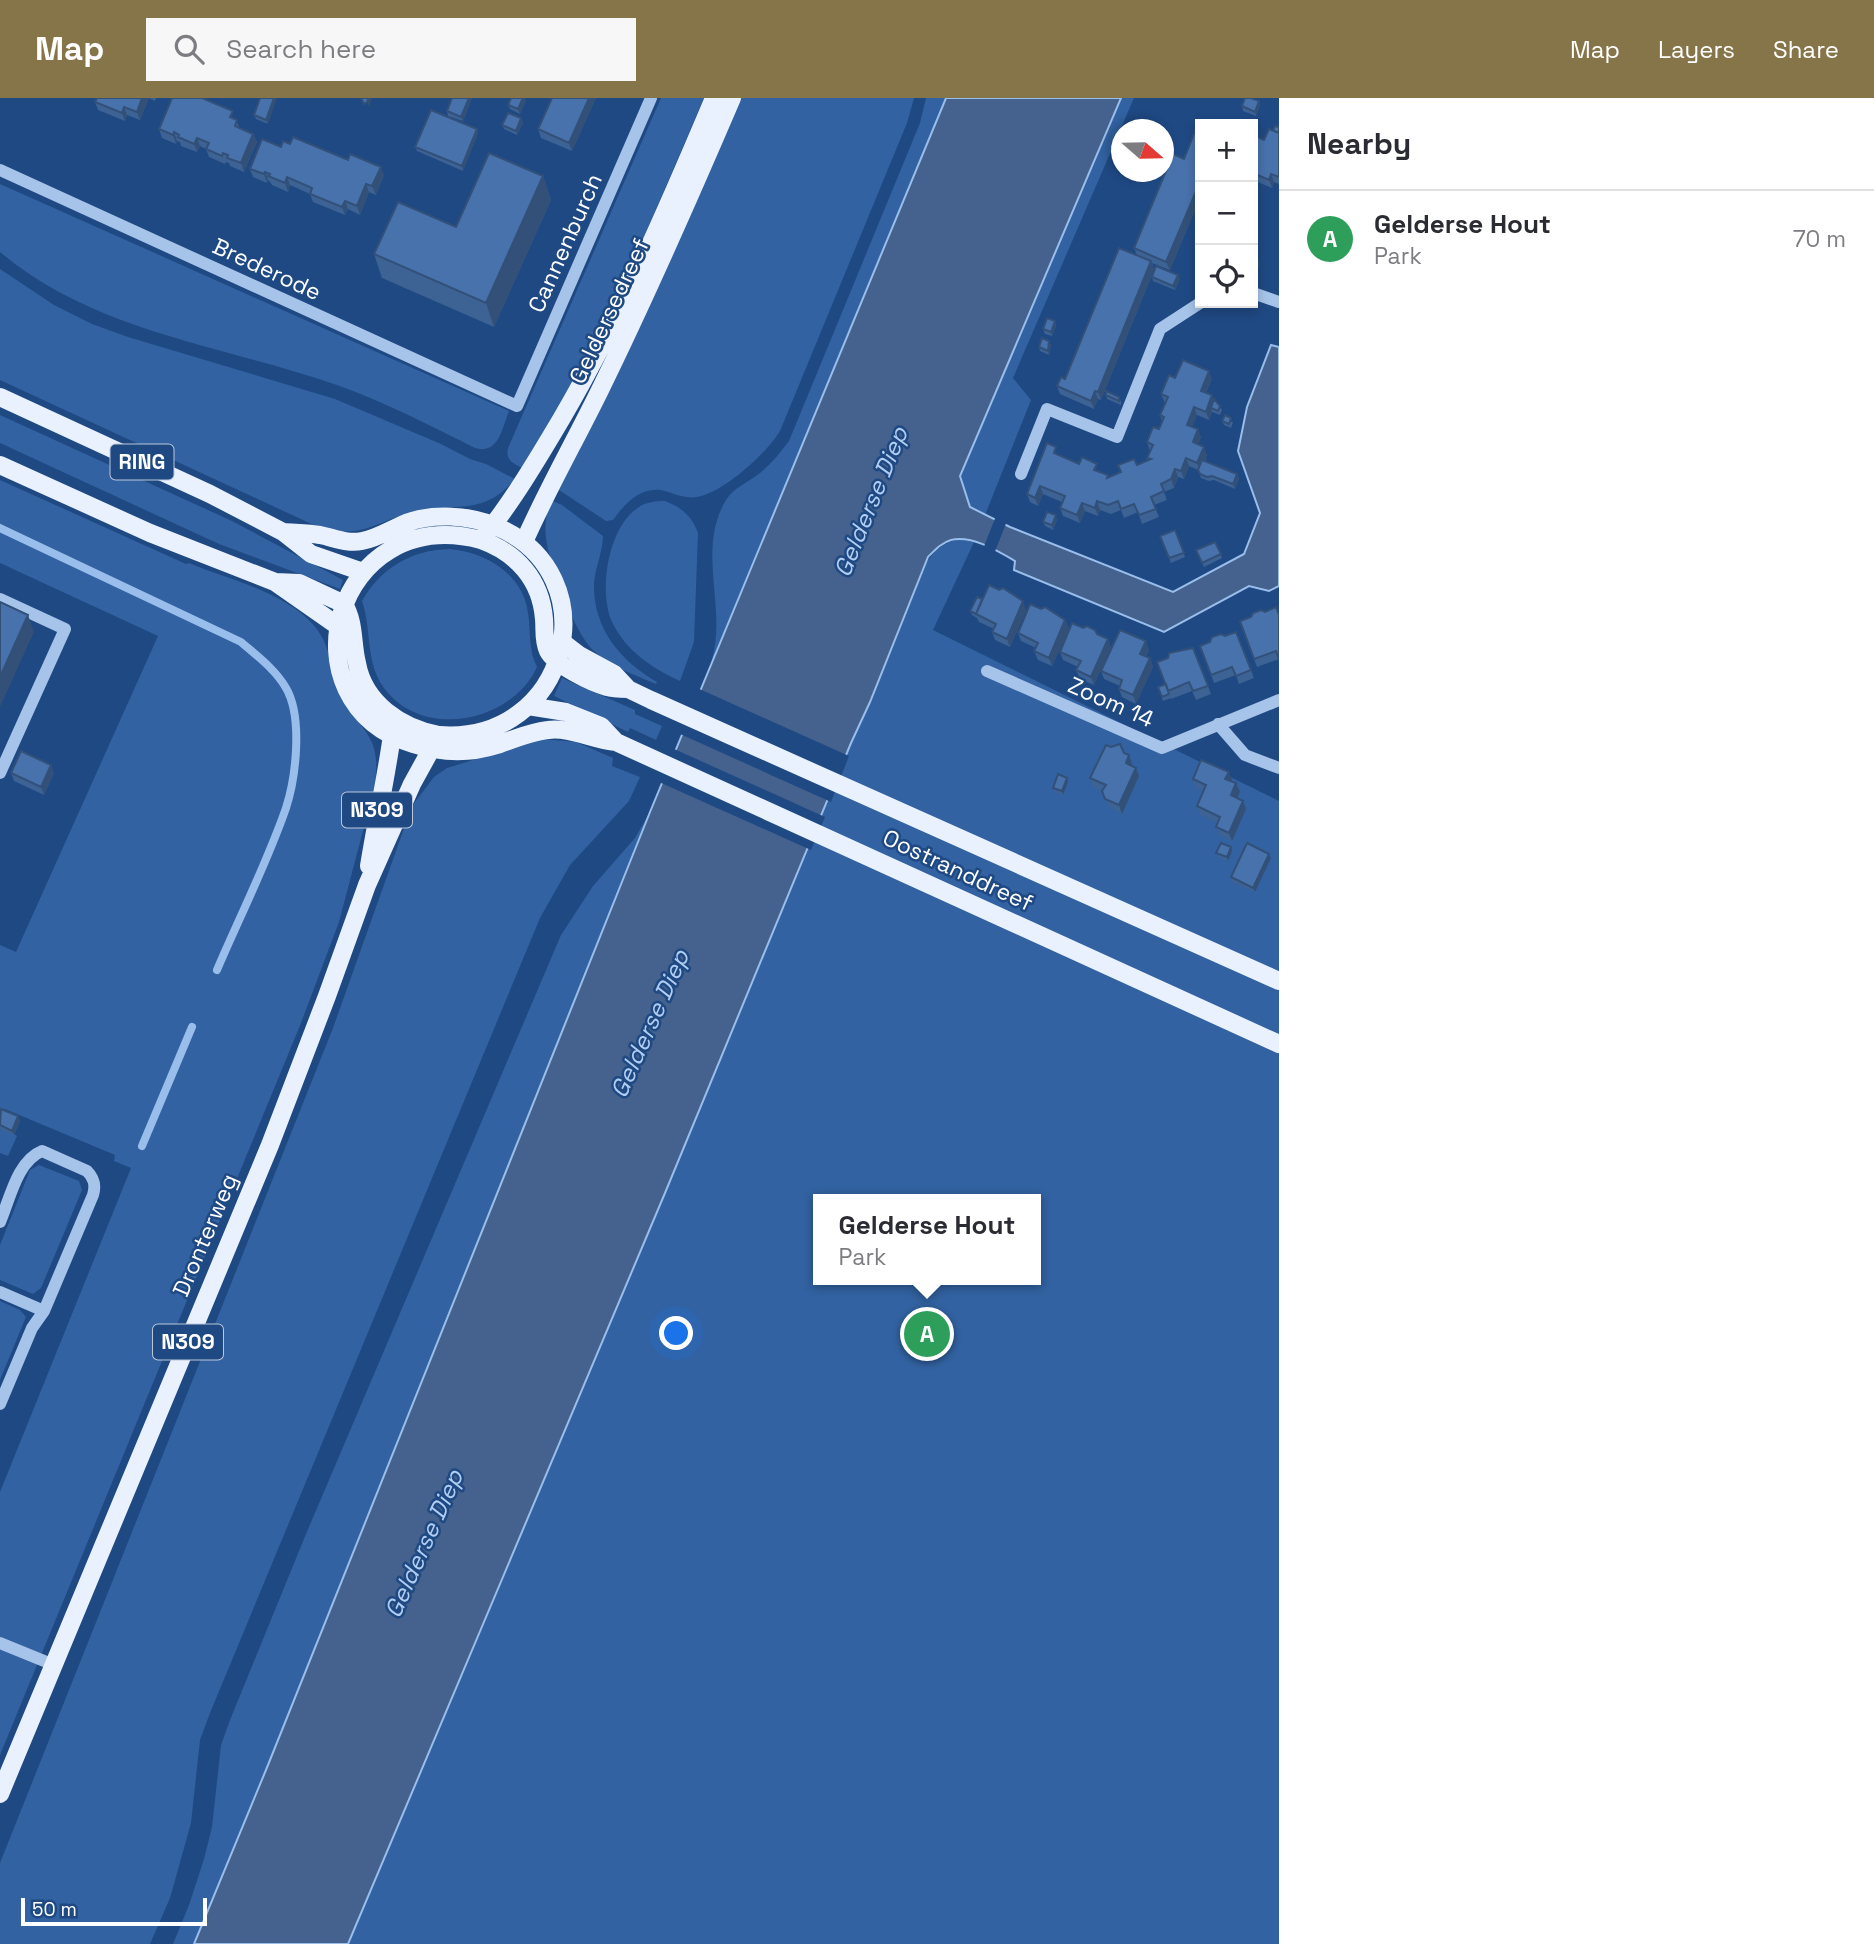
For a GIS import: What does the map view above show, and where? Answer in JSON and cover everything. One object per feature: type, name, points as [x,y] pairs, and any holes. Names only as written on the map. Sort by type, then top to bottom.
[{"type":"main road","name":"Geldersedreef","points":[[481,540],[526,478],[586,379],[672,198],[714,98]]},
{"type":"main road","name":"Geldersedreef","points":[[524,542],[687,204],[732,98]]},
{"type":"main road","name":"RING","points":[[0,397],[198,488],[283,532],[311,554],[363,572]]},
{"type":"main road","name":"RING","points":[[0,465],[150,533],[275,582],[338,626]]},
{"type":"main road","name":"RING","points":[[283,532],[320,535],[350,542],[363,541],[409,522],[427,518],[469,519],[493,525],[524,542],[540,559],[559,596],[563,622],[558,663],[545,687],[528,706],[503,723],[488,729],[434,742],[392,735],[375,724],[357,706],[347,688],[338,658],[338,626],[349,591],[363,572],[384,554],[418,538],[449,534],[481,540],[510,555],[532,579],[539,592],[546,645],[558,663]]},
{"type":"main road","name":"RING","points":[[275,582],[299,583],[344,604],[352,624],[357,666],[371,696],[397,720],[434,742]]},
{"type":"main road","name":"Oostranddreef","points":[[562,642],[614,674],[628,689]]},
{"type":"main road","name":"Oostranddreef","points":[[558,663],[607,687],[628,689],[1279,981]]},
{"type":"main road","name":"Oostranddreef","points":[[528,706],[566,712],[601,726],[623,745]]},
{"type":"main road","name":"Oostranddreef","points":[[434,742],[447,752],[480,750],[527,733],[551,729],[623,745],[1279,1044]]},
{"type":"main road","name":"Dronterweg","points":[[367,886],[377,809],[387,773],[392,735]]},
{"type":"main road","name":"Dronterweg","points":[[0,1794],[270,1145],[367,886],[434,742]]},
{"type":"street","name":"Cannenburch","points":[[517,406],[651,98]]},
{"type":"street","name":"Brederode","points":[[0,170],[517,406]]},
{"type":"street","points":[[1258,295],[1279,302]]},
{"type":"street","points":[[1021,474],[1046,409],[1117,437],[1160,329],[1195,306]]},
{"type":"street","points":[[0,599],[65,629],[0,773]]},
{"type":"street","name":"Zoom 14","points":[[987,671],[1162,748],[1279,700]]},
{"type":"street","points":[[1217,724],[1245,755],[1279,768]]},
{"type":"street","points":[[0,1222],[22,1167],[34,1154],[42,1151],[81,1168],[92,1176],[95,1189],[93,1195],[44,1311],[32,1328],[0,1404]]},
{"type":"street","points":[[0,1292],[44,1311]]},
{"type":"street","points":[[0,1643],[54,1665]]},
{"type":"shaded area","points":[[661,98],[704,98],[623,286],[582,373],[522,468],[509,458],[508,448]]},
{"type":"shaded area","points":[[736,98],[914,98],[907,123],[774,440],[743,471],[707,494],[689,497],[665,491],[649,491],[635,497],[613,520],[606,521],[556,488]]},
{"type":"shaded area","points":[[926,98],[946,98],[716,655],[712,659],[716,619],[712,559],[717,519],[729,496],[764,470],[789,441],[920,123]]},
{"type":"shaded area","points":[[1121,98],[1134,98],[1125,119],[1112,119]]},
{"type":"shaded area","points":[[1111,121],[1111,151],[1013,378],[1031,400],[985,515],[970,507],[960,476]]},
{"type":"shaded area","points":[[0,184],[509,411],[498,438],[489,448],[475,448],[406,414],[334,384],[160,333],[76,301],[37,279],[0,252]]},
{"type":"shaded area","points":[[0,269],[54,305],[92,324],[335,399],[515,479],[493,498],[471,506],[406,514],[359,530],[333,530],[316,526],[0,380]]},
{"type":"shaded area","points":[[0,415],[232,521],[343,580],[340,589],[219,544],[0,443]]},
{"type":"shaded area","points":[[0,480],[186,564],[265,592],[300,612],[314,625],[324,641],[343,697],[374,747],[376,772],[374,789],[339,922],[301,1023],[0,1755],[0,1492],[131,1168],[114,1161],[115,1155],[5,1109],[3,1114],[20,1121],[8,1156],[0,1153],[0,945],[16,952],[158,636],[0,563]]},
{"type":"shaded area","points":[[550,500],[562,505],[603,536],[594,584],[598,615],[611,642],[631,664],[657,682],[656,684],[608,662],[594,651],[579,630],[564,597],[548,549],[545,528]]},
{"type":"shaded area","points":[[665,501],[685,513],[698,533],[694,642],[680,681],[650,664],[625,642],[612,622],[606,594],[606,577],[613,544],[628,516],[642,505]]},
{"type":"shaded area","points":[[962,539],[974,542],[933,630],[1279,801],[1279,1944],[308,1944],[905,615],[918,579],[930,557],[939,548]]},
{"type":"shaded area","points":[[449,549],[489,560],[511,576],[525,599],[531,647],[537,667],[525,686],[508,701],[488,712],[466,718],[443,719],[421,715],[401,705],[384,688],[371,657],[362,601],[378,579],[398,563],[422,553]]},
{"type":"shaded area","points":[[562,678],[635,710],[635,714],[662,726],[656,740],[630,728],[628,732],[554,696]]},
{"type":"shaded area","points":[[541,739],[576,742],[613,758],[612,766],[640,777],[629,801],[570,865],[540,918],[210,1713],[200,1740],[191,1823],[170,1898],[150,1944],[0,1944],[0,1863],[333,1028],[412,806],[434,777],[447,768]]},
{"type":"shaded area","points":[[650,812],[194,1944],[173,1944],[189,1905],[212,1827],[221,1745],[306,1534],[561,935],[593,886],[635,838]]},
{"type":"shaded area","points":[[39,1165],[79,1181],[82,1190],[41,1288],[33,1294],[0,1280],[0,1245],[30,1170]]},
{"type":"shaded area","points":[[0,1301],[20,1310],[26,1317],[0,1380]]},
{"type":"water","name":"Gelderse Diep","points":[[946,98],[1121,98],[960,476],[970,507],[1010,527],[1173,592],[1244,554],[1260,513],[1238,451],[1247,407],[1271,345],[1279,347],[1279,586],[1269,591],[1249,586],[1164,632],[1014,570],[1015,561],[976,542],[951,540],[928,557],[665,1193],[348,1944],[194,1944],[268,1765],[650,812]]},
{"type":"pier","points":[[996,516],[1007,521],[994,554],[983,549]]},
{"type":"pier","points":[[697,688],[849,756],[831,802],[678,733]]},
{"type":"pier","points":[[672,748],[825,817],[811,850],[659,782]]},
{"type":"building","points":[[97,98],[142,98],[137,112],[124,107],[122,113],[95,102]]},
{"type":"building","points":[[172,98],[202,98],[233,111],[230,117],[237,120],[235,126],[253,134],[241,163],[227,158],[228,155],[223,153],[222,156],[206,149],[209,143],[197,138],[194,144],[178,137],[174,132],[173,135],[159,129]]},
{"type":"building","points":[[260,98],[274,98],[266,120],[254,115]]},
{"type":"building","points":[[452,98],[469,98],[461,117],[447,111]]},
{"type":"building","points":[[511,98],[523,98],[518,109],[508,105]]},
{"type":"building","points":[[552,98],[589,98],[569,143],[538,129]]},
{"type":"building","points":[[1245,98],[1259,101],[1255,112],[1242,106]]},
{"type":"building","points":[[431,110],[477,129],[462,166],[415,147]]},
{"type":"building","points":[[508,113],[521,118],[516,131],[502,125]]},
{"type":"building","points":[[1269,129],[1279,133],[1279,177],[1271,174],[1269,180],[1258,175],[1258,137],[1264,140]]},
{"type":"building","points":[[1195,131],[1195,194],[1166,262],[1134,248],[1161,182],[1174,182],[1174,154],[1184,159]]},
{"type":"building","points":[[293,137],[348,160],[350,154],[381,167],[372,186],[366,184],[357,206],[345,201],[342,207],[310,194],[312,188],[287,177],[285,183],[265,172],[264,174],[250,169],[262,139],[281,147],[283,141],[290,144]]},
{"type":"building","points":[[489,153],[543,176],[486,303],[374,254],[398,202],[456,227]]},
{"type":"building","points":[[1119,248],[1151,261],[1098,392],[1095,391],[1091,401],[1057,386],[1061,377],[1065,379]]},
{"type":"building","points":[[1156,266],[1178,275],[1173,286],[1152,277]]},
{"type":"building","points":[[1047,318],[1055,321],[1051,332],[1043,329]]},
{"type":"building","points":[[1042,338],[1049,341],[1048,351],[1039,347]]},
{"type":"building","points":[[1183,360],[1209,371],[1201,391],[1212,395],[1206,412],[1194,407],[1187,425],[1198,429],[1193,442],[1204,447],[1197,463],[1186,458],[1181,471],[1175,469],[1171,479],[1161,484],[1164,491],[1151,497],[1156,509],[1139,515],[1134,504],[1121,509],[1118,501],[1108,505],[1097,501],[1095,508],[1082,503],[1077,515],[1060,508],[1065,496],[1040,486],[1035,498],[1027,494],[1047,443],[1056,447],[1054,453],[1079,464],[1082,457],[1097,464],[1094,470],[1108,475],[1107,478],[1121,472],[1118,465],[1134,459],[1137,465],[1151,459],[1147,458],[1153,445],[1147,442],[1153,427],[1159,429],[1164,417],[1160,415],[1168,397],[1161,394],[1169,375],[1175,378]]},
{"type":"building","points":[[1106,391],[1119,397],[1119,401],[1106,395]]},
{"type":"building","points":[[1214,399],[1220,406],[1218,411],[1211,408]]},
{"type":"building","points":[[1225,415],[1231,418],[1229,424],[1222,421]]},
{"type":"building","points":[[1202,460],[1237,474],[1233,484],[1200,474],[1198,470]]},
{"type":"building","points":[[1047,512],[1056,515],[1052,525],[1043,522]]},
{"type":"building","points":[[1175,530],[1184,553],[1169,558],[1160,536]]},
{"type":"building","points":[[1215,542],[1221,554],[1202,563],[1196,550]]},
{"type":"building","points":[[989,585],[999,590],[1003,588],[1023,601],[1007,639],[992,632],[996,624],[976,614]]},
{"type":"building","points":[[977,597],[982,599],[976,614],[970,611]]},
{"type":"building","points":[[0,602],[28,615],[0,677]]},
{"type":"building","points":[[1030,604],[1041,609],[1045,607],[1065,620],[1049,658],[1034,651],[1038,643],[1018,633]]},
{"type":"building","points":[[1276,607],[1279,615],[1279,659],[1276,651],[1254,659],[1240,621],[1251,617],[1253,613]]},
{"type":"building","points":[[1072,623],[1083,628],[1087,626],[1108,639],[1091,677],[1076,670],[1081,661],[1060,652]]},
{"type":"building","points":[[1120,630],[1146,641],[1140,654],[1150,658],[1133,695],[1119,689],[1122,680],[1101,671]]},
{"type":"building","points":[[1236,632],[1251,670],[1236,676],[1232,667],[1211,675],[1200,646],[1210,642],[1212,637]]},
{"type":"building","points":[[1193,648],[1208,686],[1193,691],[1189,682],[1168,691],[1157,662],[1168,658],[1169,653]]},
{"type":"building","points":[[1166,684],[1169,694],[1162,697],[1158,687]]},
{"type":"building","points":[[1120,744],[1124,753],[1129,755],[1126,763],[1136,768],[1119,805],[1105,799],[1102,791],[1106,785],[1090,778],[1106,745],[1111,747]]},
{"type":"building","points":[[21,751],[51,765],[41,787],[11,773]]},
{"type":"building","points":[[1201,760],[1229,772],[1225,779],[1236,783],[1231,795],[1243,801],[1229,833],[1216,827],[1220,817],[1197,806],[1206,785],[1193,779]]},
{"type":"building","points":[[1058,774],[1067,778],[1062,791],[1053,788]]},
{"type":"building","points":[[1221,843],[1231,847],[1227,857],[1216,853]]},
{"type":"building","points":[[1247,843],[1269,854],[1253,888],[1231,877]]},
{"type":"building","points":[[1,1109],[18,1116],[12,1131],[0,1125]]},
{"type":"waterway","points":[[0,528],[241,642],[271,669],[286,688],[295,715],[296,731],[290,795],[270,849],[217,970]]},
{"type":"waterway","points":[[142,1146],[192,1027]]},
{"type":"place","name":"Gelderse Hout","points":[[927,1334]]}]
